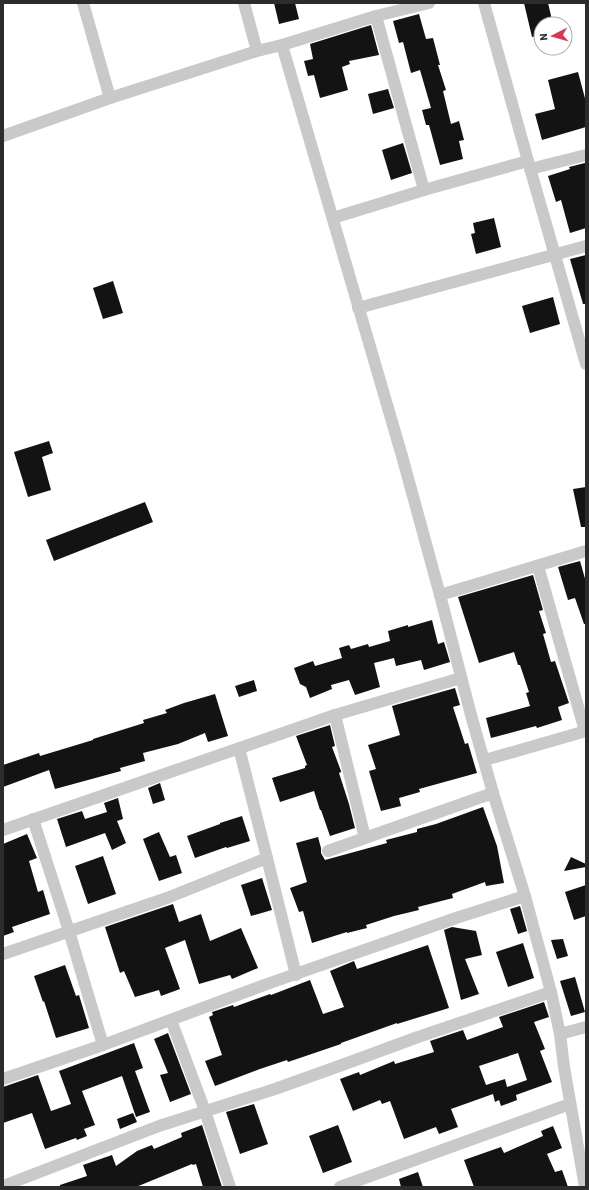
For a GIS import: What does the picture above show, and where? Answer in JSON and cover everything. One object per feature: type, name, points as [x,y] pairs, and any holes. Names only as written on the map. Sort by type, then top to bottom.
[{"type":"street","points":[[84,3],[110,98]]},
{"type":"street","points":[[244,3],[257,51]]},
{"type":"street","points":[[3,136],[110,98],[257,51],[282,45],[409,6],[429,3]]},
{"type":"street","points":[[484,3],[586,364]]},
{"type":"street","points":[[376,16],[424,190]]},
{"type":"street","points":[[282,45],[402,456],[461,678],[493,793],[525,896],[551,992],[560,1034],[570,1104],[585,1187]]},
{"type":"street","points":[[333,218],[424,190],[529,165],[586,154]]},
{"type":"street","points":[[358,308],[586,246]]},
{"type":"street","points":[[440,595],[586,551]]},
{"type":"street","points":[[485,760],[586,731],[538,566]]},
{"type":"street","points":[[3,830],[335,715],[461,678]]},
{"type":"street","points":[[335,715],[365,838]]},
{"type":"street","points":[[239,748],[296,975]]},
{"type":"street","points":[[328,850],[493,793]]},
{"type":"street","points":[[33,819],[69,931],[103,1045]]},
{"type":"street","points":[[3,954],[167,898],[267,858]]},
{"type":"street","points":[[3,1079],[103,1045],[267,984],[525,896]]},
{"type":"street","points":[[3,1186],[159,1126],[275,1089],[342,1066],[418,1037],[551,992]]},
{"type":"street","points":[[171,1020],[206,1111],[230,1187]]},
{"type":"street","points":[[560,1034],[586,1027]]},
{"type":"street","points":[[340,1187],[570,1104]]},
{"type":"building","points":[[274,3],[295,3],[299,19],[279,24]]},
{"type":"building","points":[[524,3],[548,3],[551,16],[533,16],[532,37]]},
{"type":"building","points":[[419,14],[426,39],[433,38],[440,65],[438,65],[446,90],[443,91],[451,124],[459,121],[464,140],[459,141],[463,159],[440,165],[429,125],[426,125],[422,110],[431,108],[420,70],[411,73],[403,42],[399,43],[393,21]]},
{"type":"building","points":[[371,25],[379,55],[349,61],[350,64],[342,67],[348,90],[320,98],[314,75],[308,76],[304,61],[313,59],[310,44]]},
{"type":"building","points":[[578,72],[586,102],[586,127],[542,140],[535,114],[555,109],[548,80]]},
{"type":"building","points":[[388,89],[394,108],[373,114],[368,94]]},
{"type":"building","points":[[403,143],[412,173],[391,180],[382,150]]},
{"type":"building","points":[[585,163],[586,228],[570,233],[561,200],[556,202],[548,176],[570,169],[569,167]]},
{"type":"building","points":[[494,218],[501,247],[476,254],[471,234],[475,233],[473,223]]},
{"type":"building","points":[[586,255],[586,304],[583,304],[570,259]]},
{"type":"building","points":[[113,281],[123,313],[103,319],[93,288]]},
{"type":"building","points":[[553,297],[560,324],[530,333],[522,306]]},
{"type":"building","points":[[49,441],[53,453],[42,457],[51,490],[28,497],[14,452]]},
{"type":"building","points":[[586,487],[586,527],[581,527],[573,489]]},
{"type":"building","points":[[145,502],[153,522],[54,561],[46,540]]},
{"type":"building","points":[[580,561],[586,582],[586,624],[584,624],[575,598],[568,600],[558,567]]},
{"type":"building","points":[[533,575],[543,610],[539,611],[546,633],[543,634],[551,662],[555,661],[569,703],[558,707],[562,720],[537,728],[536,726],[491,738],[486,718],[530,706],[526,693],[529,692],[514,652],[479,663],[458,597]]},
{"type":"building","points":[[432,620],[438,644],[444,642],[450,662],[424,670],[421,660],[396,666],[394,658],[374,663],[380,687],[355,695],[349,680],[331,685],[332,689],[310,698],[306,687],[300,684],[294,668],[313,661],[315,666],[342,658],[339,648],[349,645],[351,649],[368,644],[369,647],[390,641],[388,631]]},
{"type":"building","points":[[254,680],[257,691],[239,697],[235,686]]},
{"type":"building","points":[[455,688],[460,705],[453,707],[465,744],[468,743],[477,773],[419,789],[420,792],[399,798],[401,806],[381,811],[369,771],[376,769],[368,745],[400,735],[392,706]]},
{"type":"building","points":[[215,694],[228,736],[208,742],[205,733],[178,744],[143,753],[145,761],[120,768],[121,771],[55,789],[49,770],[3,787],[3,765],[39,753],[40,756],[144,723],[143,720],[167,713],[165,710]]},
{"type":"building","points":[[330,725],[335,746],[332,747],[341,771],[339,773],[355,828],[330,836],[314,791],[280,802],[272,778],[305,768],[307,765],[296,736]]},
{"type":"building","points":[[160,783],[165,800],[153,804],[148,788]]},
{"type":"building","points":[[118,798],[123,819],[117,821],[126,843],[112,850],[105,833],[66,847],[57,819],[82,811],[85,819],[107,812],[104,803]]},
{"type":"building","points":[[483,807],[497,846],[504,883],[486,886],[485,882],[452,894],[453,898],[418,907],[419,910],[366,925],[367,928],[347,932],[312,943],[303,911],[299,912],[290,888],[307,882],[296,843],[318,837],[321,853],[325,860],[387,843],[386,840],[417,832],[417,829],[436,824]]},
{"type":"building","points":[[242,816],[250,841],[227,848],[226,847],[195,858],[187,836]]},
{"type":"building","points":[[159,832],[170,857],[176,855],[182,873],[159,881],[143,839]]},
{"type":"building","points":[[27,834],[37,858],[29,861],[38,892],[43,890],[50,914],[12,927],[14,932],[3,936],[3,844]]},
{"type":"building","points":[[103,856],[116,894],[88,904],[75,866]]},
{"type":"building","points":[[571,857],[586,864],[586,867],[564,871]]},
{"type":"building","points":[[262,878],[272,910],[251,916],[241,885]]},
{"type":"building","points":[[586,885],[586,916],[574,920],[565,892]]},
{"type":"building","points":[[173,904],[179,922],[201,914],[210,941],[241,928],[258,968],[232,979],[230,975],[199,984],[185,940],[165,948],[180,989],[161,996],[159,990],[135,997],[124,971],[120,973],[105,927]]},
{"type":"building","points":[[520,906],[527,931],[518,934],[510,909]]},
{"type":"building","points":[[452,927],[476,931],[482,955],[465,959],[479,994],[461,1000],[444,930]]},
{"type":"building","points":[[563,939],[568,956],[557,959],[551,940]]},
{"type":"building","points":[[523,943],[534,978],[508,987],[496,952]]},
{"type":"building","points":[[428,945],[449,1008],[397,1023],[341,1044],[288,1062],[287,1060],[260,1069],[215,1086],[205,1061],[222,1055],[209,1017],[213,1015],[212,1012],[233,1005],[234,1007],[270,994],[271,995],[310,980],[323,1014],[344,1007],[330,971],[354,961],[357,969]]},
{"type":"building","points":[[65,965],[76,996],[79,995],[89,1028],[56,1038],[34,976]]},
{"type":"building","points":[[575,977],[585,1012],[571,1016],[560,981]]},
{"type":"building","points":[[544,1002],[549,1017],[534,1022],[545,1049],[540,1051],[552,1082],[516,1095],[517,1100],[501,1106],[499,1100],[495,1102],[493,1094],[451,1109],[458,1127],[439,1134],[436,1127],[404,1139],[390,1101],[382,1104],[380,1100],[353,1111],[340,1079],[359,1072],[360,1075],[394,1061],[395,1064],[434,1052],[430,1041],[463,1030],[467,1040],[503,1027],[499,1017]],"holes":[[[518,1053],[527,1080],[507,1087],[505,1079],[486,1085],[479,1066]]]},
{"type":"building","points":[[168,1033],[191,1094],[170,1102],[160,1075],[168,1073],[154,1039]]},
{"type":"building","points":[[134,1043],[143,1068],[135,1071],[150,1112],[136,1117],[122,1076],[82,1091],[95,1125],[84,1129],[87,1136],[77,1140],[76,1138],[45,1149],[32,1113],[3,1123],[3,1087],[38,1075],[51,1111],[71,1104],[59,1071]]},
{"type":"building","points":[[254,1104],[268,1144],[240,1154],[226,1112]]},
{"type":"building","points":[[133,1113],[137,1122],[120,1129],[117,1119]]},
{"type":"building","points":[[202,1125],[222,1187],[203,1187],[196,1164],[192,1164],[136,1187],[60,1187],[60,1185],[87,1176],[83,1165],[112,1155],[116,1166],[137,1151],[152,1145],[154,1149],[182,1137],[181,1133]]},
{"type":"building","points":[[338,1125],[352,1162],[323,1173],[309,1136]]},
{"type":"building","points":[[553,1126],[562,1148],[547,1154],[555,1172],[562,1170],[568,1187],[474,1187],[464,1160],[501,1147],[504,1153],[543,1136],[541,1131]]},
{"type":"building","points":[[418,1172],[423,1187],[401,1187],[399,1179]]}]
